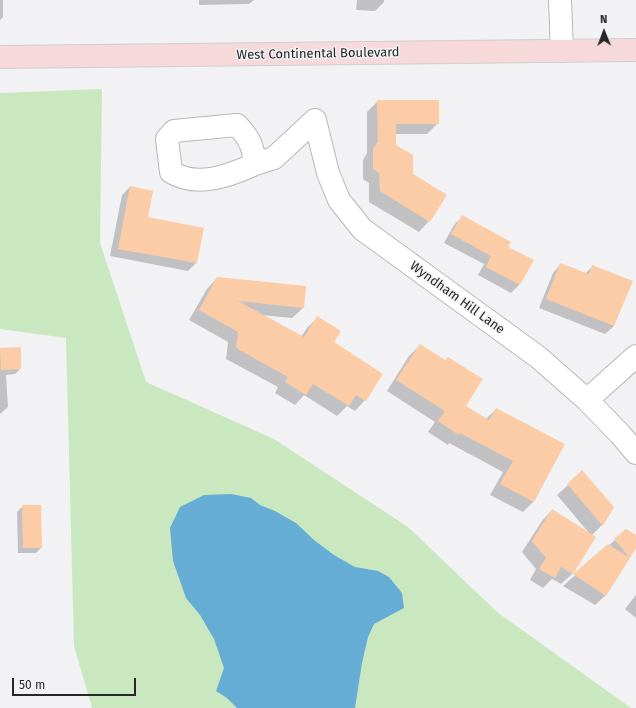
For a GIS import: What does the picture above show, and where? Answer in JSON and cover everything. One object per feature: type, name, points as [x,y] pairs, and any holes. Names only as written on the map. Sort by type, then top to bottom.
[{"type":"main road","name":"West Continental Boulevard","points":[[0,57],[36,58],[636,50]]},
{"type":"street","points":[[560,0],[562,51]]},
{"type":"street","name":"Wyndham Hill Lane","points":[[255,164],[274,158],[315,120],[328,173],[339,200],[362,230],[538,357],[587,400],[636,453]]},
{"type":"street","points":[[587,400],[636,356]]},
{"type":"green space","points":[[102,89],[100,243],[146,382],[274,439],[408,527],[497,612],[631,708],[92,708],[74,646],[66,338],[0,329],[0,93]]},
{"type":"water","points":[[231,494],[251,498],[260,505],[275,511],[296,523],[314,540],[334,555],[355,567],[378,571],[389,577],[402,593],[404,608],[374,624],[368,637],[362,663],[355,708],[237,708],[227,698],[216,691],[224,668],[214,639],[200,615],[186,598],[173,561],[170,528],[180,507],[204,495]]},
{"type":"building","points":[[377,100],[439,100],[439,124],[396,124],[396,145],[413,155],[413,174],[447,195],[430,222],[380,191],[379,173],[373,169],[373,149],[378,141]]},
{"type":"building","points":[[130,186],[153,191],[148,217],[204,228],[197,263],[118,249]]},
{"type":"building","points":[[462,215],[511,242],[508,247],[534,260],[520,285],[486,267],[491,256],[451,234]]},
{"type":"building","points":[[560,263],[589,274],[592,265],[633,281],[614,326],[546,299]]},
{"type":"building","points":[[217,277],[306,286],[304,308],[238,301],[304,337],[317,316],[341,331],[334,342],[383,374],[366,401],[356,395],[349,406],[313,384],[306,395],[285,382],[288,377],[236,348],[238,332],[199,310]]},
{"type":"building","points":[[420,344],[445,360],[448,357],[483,379],[466,406],[489,420],[496,408],[565,444],[534,502],[500,484],[513,461],[460,433],[459,435],[438,421],[445,411],[396,380]]},
{"type":"building","points":[[21,347],[21,369],[1,370],[0,348]]},
{"type":"building","points":[[582,470],[614,507],[603,526],[567,484]]},
{"type":"building","points":[[22,505],[41,505],[42,548],[23,548]]},
{"type":"building","points":[[552,509],[596,537],[573,574],[561,567],[555,578],[539,569],[546,558],[532,541]]},
{"type":"building","points":[[626,529],[636,535],[636,548],[630,558],[614,539]]},
{"type":"building","points":[[608,544],[630,558],[606,596],[573,574]]}]
